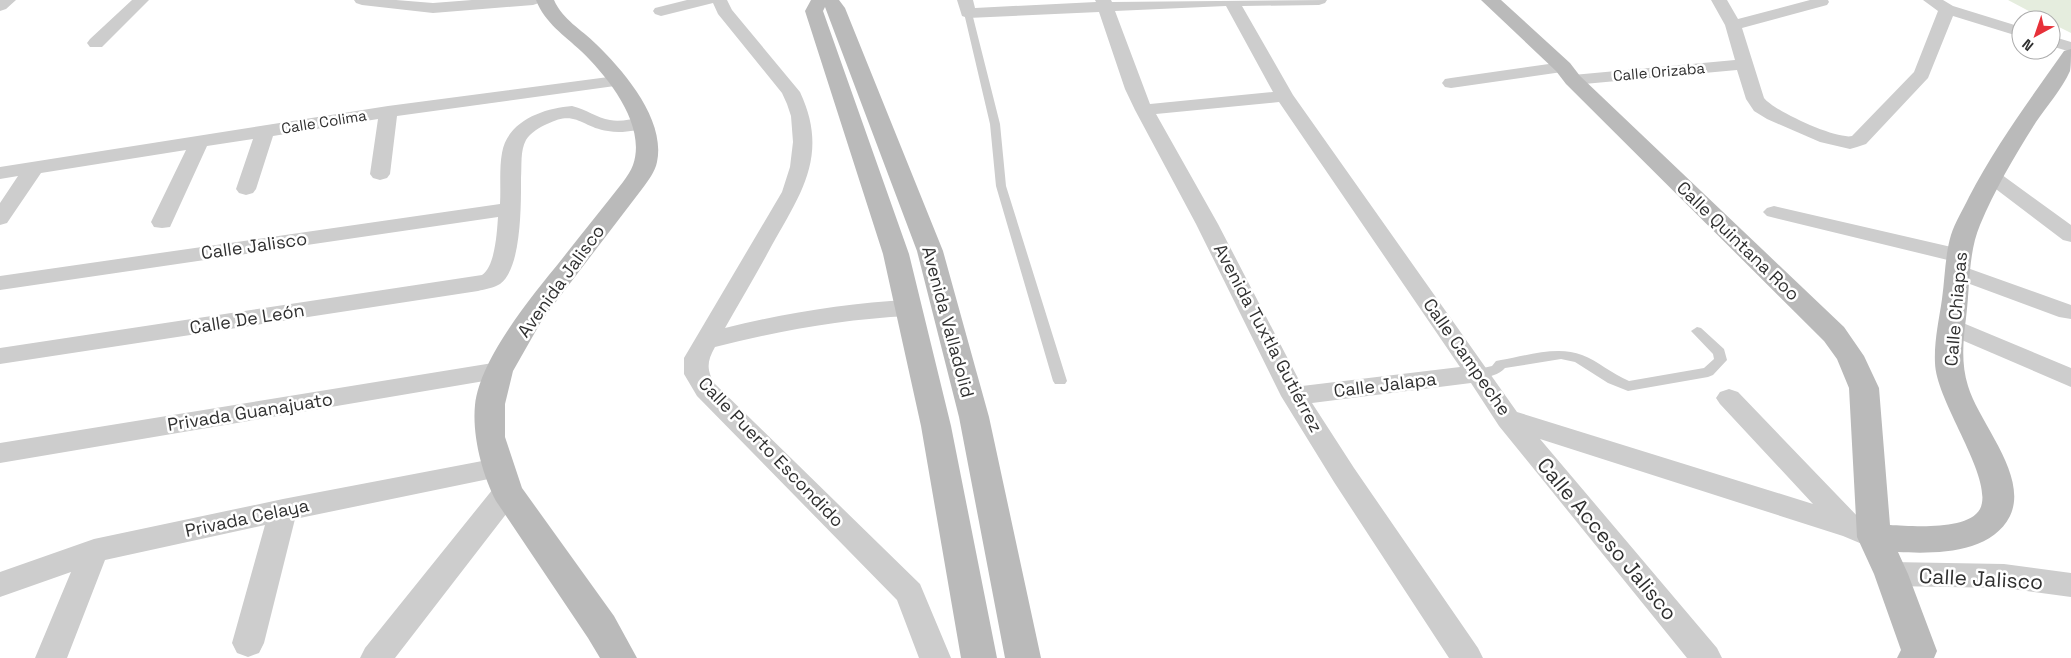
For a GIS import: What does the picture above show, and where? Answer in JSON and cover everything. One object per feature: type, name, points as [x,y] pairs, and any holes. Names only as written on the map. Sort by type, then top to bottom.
[{"type":"street","points":[[0,6],[8,0]]},
{"type":"street","points":[[96,44],[141,0]]},
{"type":"street","points":[[362,0],[411,7],[533,0]]},
{"type":"street","name":"Avenida Jalisco","points":[[545,0],[548,11],[559,23],[597,56],[616,81],[643,123],[647,147],[645,164],[634,184],[531,316],[499,371],[490,404],[490,437],[503,480],[601,627],[619,658]]},
{"type":"street","points":[[661,11],[707,0]]},
{"type":"street","name":"Calle Puerto Escondido","points":[[719,0],[724,11],[791,92],[802,120],[803,154],[800,171],[792,192],[696,358],[696,374],[706,390],[909,593],[935,658]]},
{"type":"street","name":"Avenida Valladolid","points":[[823,0],[814,11],[896,254],[909,308],[936,426],[979,658]]},
{"type":"street","name":"Avenida Valladolid","points":[[829,0],[836,8],[930,251],[974,417],[1023,658]]},
{"type":"street","points":[[1168,0],[1188,3]]},
{"type":"street","points":[[966,7],[1319,0]]},
{"type":"street","name":"Calle Quintana Roo","points":[[1490,0],[1568,73],[1834,334],[1850,356],[1864,388],[1863,533]]},
{"type":"street","points":[[1719,0],[1733,25],[1755,99],[1760,107],[1827,138],[1850,143],[1859,140],[1922,74],[1948,9]]},
{"type":"street","points":[[1931,0],[1948,9],[2011,29]]},
{"type":"street","name":"Calle Campeche","points":[[1232,1],[1284,96],[1508,419],[1863,533]]},
{"type":"street","points":[[1733,25],[1821,2]]},
{"type":"street","name":"Avenida Tuxtla Gutiérrez","points":[[1105,4],[1134,90],[1207,224],[1294,396],[1344,475],[1467,658]]},
{"type":"street","name":"Calle Chiapas","points":[[1863,533],[1927,540],[1954,536],[1983,528],[1995,513],[1998,492],[1991,464],[1955,391],[1950,373],[1951,326],[1959,264],[1964,235],[1991,176],[2071,55]]},
{"type":"street","name":"Calle Orizaba","points":[[1451,83],[1568,73],[1744,64]]},
{"type":"street","name":"Calle Colima","points":[[0,173],[388,112],[616,81]]},
{"type":"street","points":[[1144,110],[1284,96]]},
{"type":"street","points":[[380,174],[388,112]]},
{"type":"street","points":[[493,278],[500,268],[506,246],[512,152],[517,138],[530,125],[551,116],[573,112],[589,117],[601,124],[618,126],[643,123]]},
{"type":"street","points":[[246,189],[265,131]]},
{"type":"street","points":[[162,222],[200,141]]},
{"type":"street","points":[[0,218],[33,169]]},
{"type":"street","points":[[1991,176],[2071,214]]},
{"type":"street","points":[[1991,176],[2071,235]]},
{"type":"street","name":"Calle Jalisco","points":[[0,283],[508,209]]},
{"type":"street","points":[[1774,212],[1959,264],[2067,312]]},
{"type":"street","name":"Calle De León","points":[[0,356],[478,284],[493,278]]},
{"type":"street","points":[[705,341],[764,326],[870,309],[909,308]]},
{"type":"street","points":[[1951,326],[2071,378]]},
{"type":"street","name":"Privada Guanajuato","points":[[0,453],[499,371]]},
{"type":"street","name":"Calle Jalapa","points":[[1294,396],[1476,374]]},
{"type":"street","points":[[1729,398],[1863,533]]},
{"type":"street","name":"Calle Acceso Jalisco","points":[[1508,419],[1706,658]]},
{"type":"street","points":[[376,658],[503,480]]},
{"type":"street","name":"Privada Celaya","points":[[0,585],[94,551],[283,510],[503,480]]},
{"type":"street","points":[[248,643],[283,510]]},
{"type":"street","name":"Calle Jalisco","points":[[1863,533],[1891,574],[1919,656]]},
{"type":"street","points":[[51,658],[94,551]]},
{"type":"street","name":"Calle Jalisco","points":[[1891,574],[2004,576],[2071,585]]},
{"type":"lane","points":[[966,7],[995,124],[1001,186],[1060,381]]},
{"type":"lane","points":[[1476,374],[1496,370],[1501,364],[1560,355],[1578,358],[1613,380],[1628,386],[1708,372],[1721,360],[1719,352],[1697,332]]},
{"type":"green space","points":[[2008,0],[2071,0],[2071,33],[2061,28],[2061,10],[2027,10]]}]
